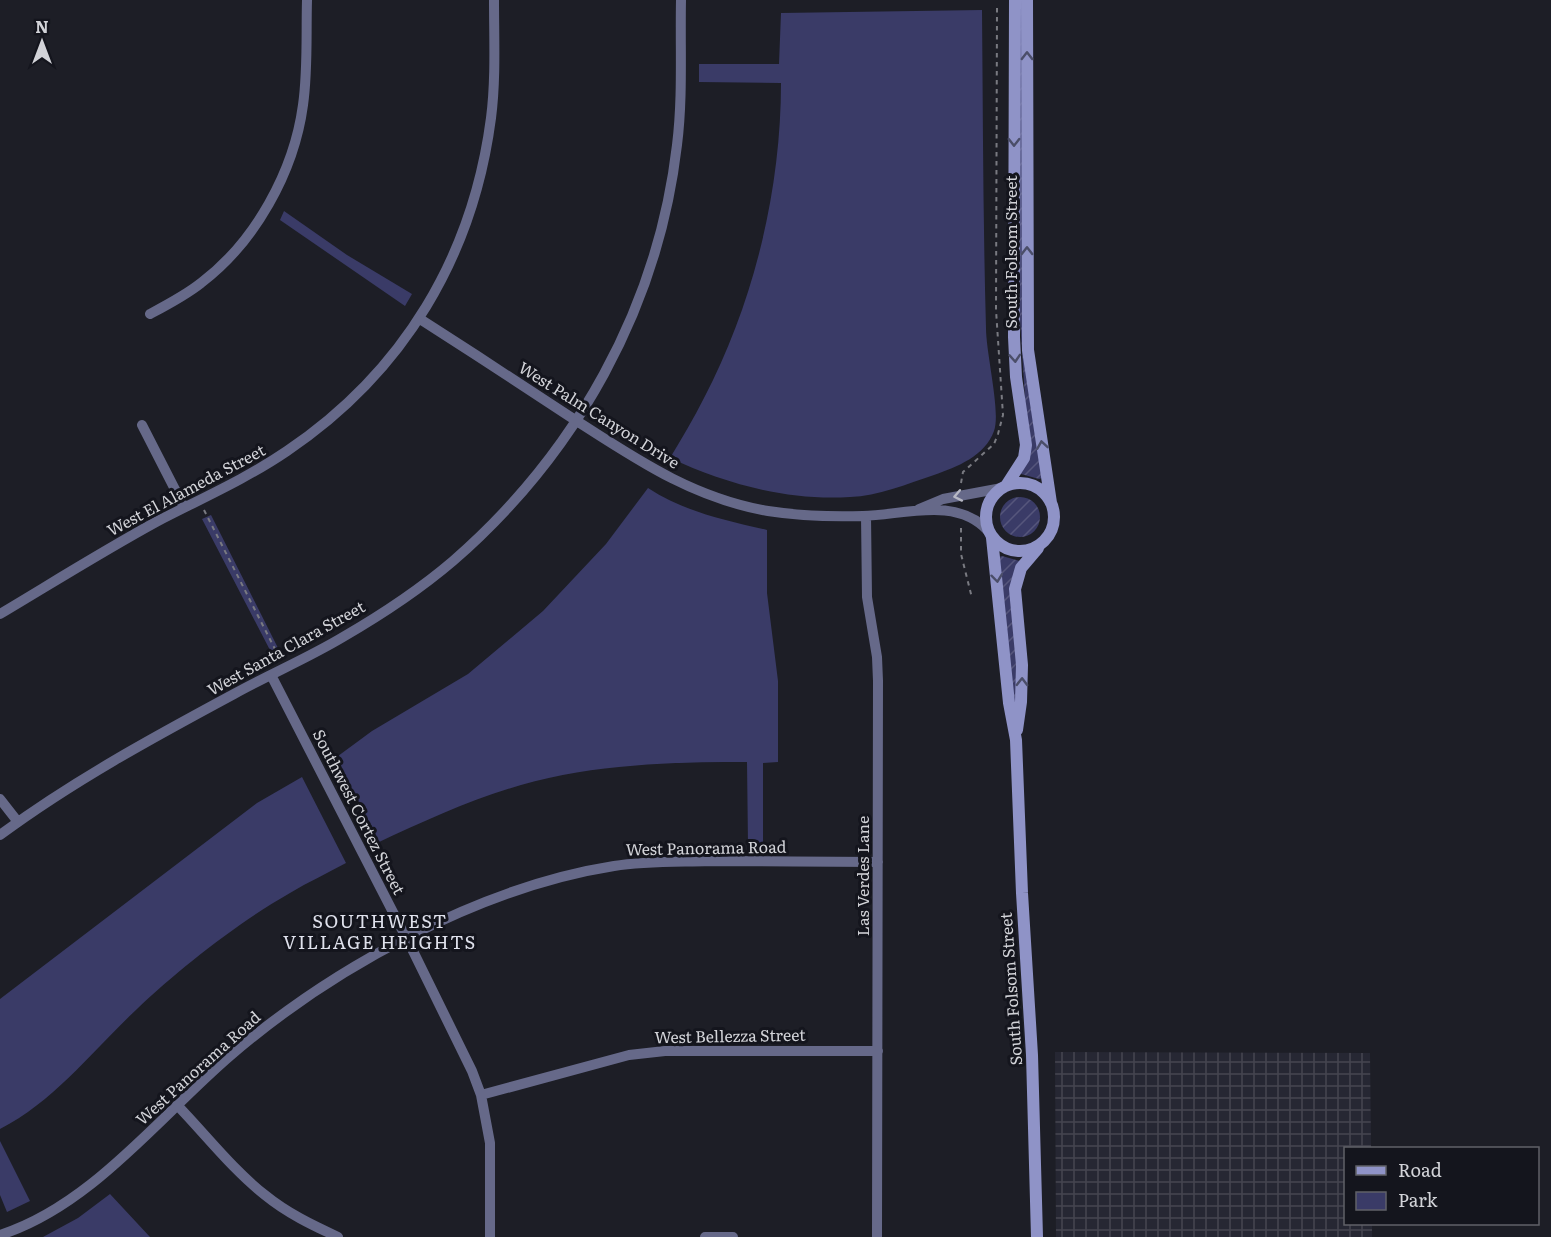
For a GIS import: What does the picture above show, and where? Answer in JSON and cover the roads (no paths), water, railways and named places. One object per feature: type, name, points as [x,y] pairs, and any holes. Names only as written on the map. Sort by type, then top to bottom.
[{"type":"street","points":[[150,314],[201,283],[224,262],[257,222],[280,183],[296,140],[303,106],[306,78],[307,0]]},
{"type":"street","name":"West El Alameda Street","points":[[0,614],[130,536],[255,472],[289,450],[336,414],[368,383],[420,319],[455,252],[473,204],[483,165],[494,87],[494,0]]},
{"type":"street","name":"West Santa Clara Street","points":[[0,835],[107,765],[340,639],[422,585],[452,561],[506,509],[569,434],[617,350],[640,297],[666,212],[681,110],[681,0]]},
{"type":"street","name":"South Folsom Street","points":[[1004,487],[1021,464],[1026,445],[1016,377],[1014,337],[1015,0]]},
{"type":"street","name":"South Folsom Street","points":[[1027,0],[1028,350],[1051,503]]},
{"type":"street","name":"West Palm Canyon Drive","points":[[420,319],[645,465],[687,487],[724,500],[767,511],[816,517],[866,516],[916,510],[961,513],[982,523],[990,534]]},
{"type":"street","points":[[142,425],[184,507]]},
{"type":"street","points":[[1016,483],[1027,484],[1045,494],[1051,503],[1054,514],[1053,526],[1048,537],[1031,550],[1020,552],[1010,550],[1000,545],[990,534],[986,512],[989,502],[1004,487],[1016,483]]},
{"type":"street","name":"West Palm Canyon Drive","points":[[916,510],[943,499],[1004,487]]},
{"type":"street","name":"Las Verdes Lane","points":[[866,516],[867,597],[877,657],[878,681],[877,1237]]},
{"type":"street","name":"South Folsom Street","points":[[990,534],[1009,704],[1016,740],[1032,1055],[1037,1237]]},
{"type":"street","name":"South Folsom Street","points":[[1016,740],[1021,702],[1022,664],[1015,589],[1021,568],[1040,545]]},
{"type":"street","name":"Southwest Cortez Street","points":[[271,675],[464,1051],[481,1095],[490,1143],[490,1237]]},
{"type":"street","points":[[0,799],[18,822]]},
{"type":"street","name":"West Panorama Road","points":[[0,1235],[39,1219],[77,1196],[238,1049],[294,1006],[344,973],[407,938],[491,899],[546,881],[616,866],[654,862],[878,862]]},
{"type":"street","name":"West Bellezza Street","points":[[481,1095],[629,1055],[665,1051],[878,1051]]},
{"type":"street","points":[[177,1105],[242,1176],[266,1196],[306,1222],[338,1237]]},
{"type":"street","points":[[705,1237],[733,1237]]},
{"type":"district","name":"SOUTHWEST VILLAGE HEIGHTS","points":[[380,932]]}]
